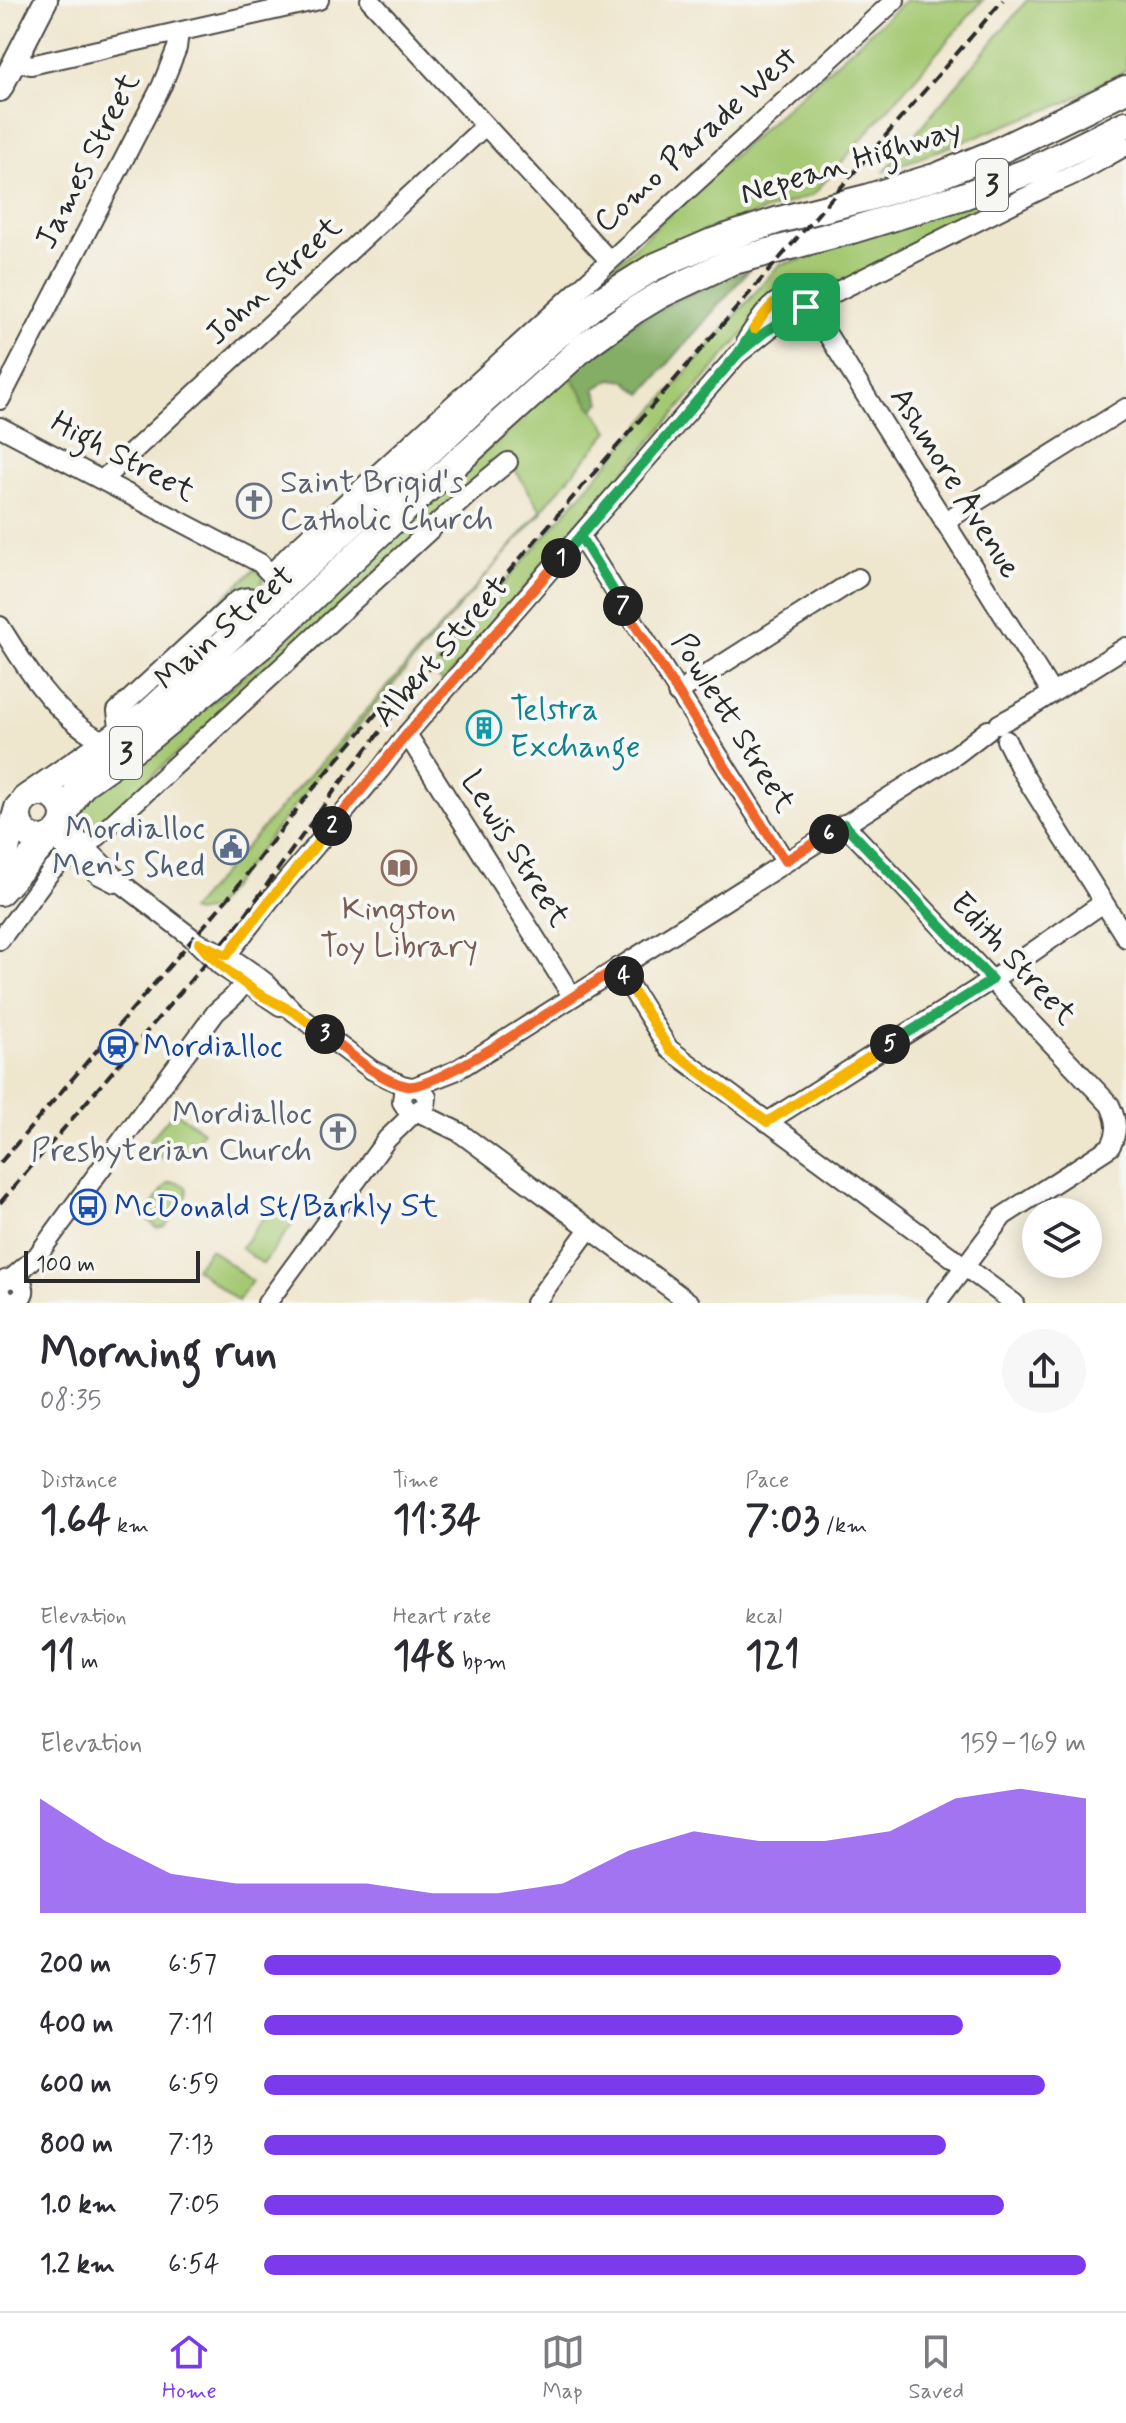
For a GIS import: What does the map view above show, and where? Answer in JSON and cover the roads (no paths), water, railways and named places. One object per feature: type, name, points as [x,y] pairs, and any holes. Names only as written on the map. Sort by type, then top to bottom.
[{"type":"highway","name":"Nepean Highway","points":[[598,302],[654,267],[712,242],[779,220],[927,180],[992,154],[1126,89]]},
{"type":"highway","name":"Nepean Highway","points":[[609,328],[660,295],[730,262],[852,230],[963,196],[1032,170],[1126,124]]},
{"type":"highway","name":"Main Street","points":[[22,802],[160,703],[276,578],[452,431],[598,302]]},
{"type":"highway","name":"Main Street","points":[[0,892],[53,832],[86,782],[198,700],[586,345],[609,328]]},
{"type":"highway","points":[[452,431],[471,450]]},
{"type":"highway","points":[[276,578],[308,602]]},
{"type":"highway","points":[[2,858],[22,802],[37,793],[51,795],[61,805],[53,832],[37,839],[24,831],[18,821],[22,802]]},
{"type":"main road","points":[[0,90],[46,0]]},
{"type":"street","points":[[15,61],[31,65],[319,0]]},
{"type":"street","points":[[370,0],[609,260]]},
{"type":"street","name":"Como Parade West","points":[[609,260],[895,0]]},
{"type":"street","name":"James Street","points":[[0,400],[162,85],[177,48],[179,32]]},
{"type":"street","name":"John Street","points":[[102,480],[485,126]]},
{"type":"street","points":[[1054,183],[1081,158],[1084,145]]},
{"type":"street","name":"Albert Street","points":[[18,1295],[37,1256],[216,1012],[233,997],[240,970],[269,901],[407,734],[737,355],[765,332],[806,307],[1090,168],[1126,146]]},
{"type":"street","name":"Main Street","points":[[276,578],[609,260]]},
{"type":"street","name":"Ashmore Avenue","points":[[806,307],[819,321],[1052,693]]},
{"type":"street","points":[[944,522],[1126,408]]},
{"type":"street","name":"High Street","points":[[0,427],[102,480],[276,578]]},
{"type":"street","name":"Main Street","points":[[0,940],[54,867],[80,852],[469,494],[508,462]]},
{"type":"street","name":"Powlett Street","points":[[580,536],[785,861]]},
{"type":"street","points":[[677,693],[858,578]]},
{"type":"street","points":[[0,626],[31,676],[63,714],[95,737],[115,738]]},
{"type":"street","points":[[267,1303],[414,1100],[844,824],[957,754],[998,735],[1032,706],[1126,647]]},
{"type":"street","points":[[63,714],[77,748],[74,765]]},
{"type":"street","name":"Lewis Street","points":[[407,734],[572,996]]},
{"type":"street","points":[[998,735],[1126,938]]},
{"type":"street","name":"Edith Street","points":[[844,824],[1110,1105],[1117,1123],[1117,1132],[1110,1147],[1003,1216],[937,1303]]},
{"type":"street","points":[[53,832],[199,943],[266,983],[294,1012],[372,1070],[402,1085],[414,1100],[690,1303]]},
{"type":"street","name":"Main Street","points":[[30,900],[53,832]]},
{"type":"street","points":[[767,1122],[992,980],[1103,903]]},
{"type":"street","points":[[618,967],[669,1049],[1014,1303]]},
{"type":"street","points":[[535,1303],[589,1229]]},
{"type":"street","points":[[0,1294],[4,1300],[18,1295]]},
{"type":"railway","points":[[0,1203],[238,925],[337,787],[472,614],[1003,0]]},
{"type":"railway","points":[[0,1163],[234,891],[307,796],[392,695]]},
{"type":"place","name":"Saint Brigid's Catholic Church","points":[[254,501]]},
{"type":"place","name":"Telstra Exchange","points":[[484,728]]},
{"type":"place","name":"Mordialloc Men's Shed","points":[[231,847]]},
{"type":"place","name":"Kingston Toy Library","points":[[399,868]]},
{"type":"place","name":"Mordialloc","points":[[117,1047]]},
{"type":"place","name":"Mordialloc Presbyterian Church","points":[[338,1132]]},
{"type":"place","name":"McDonald St/Barkly St","points":[[88,1207]]}]
